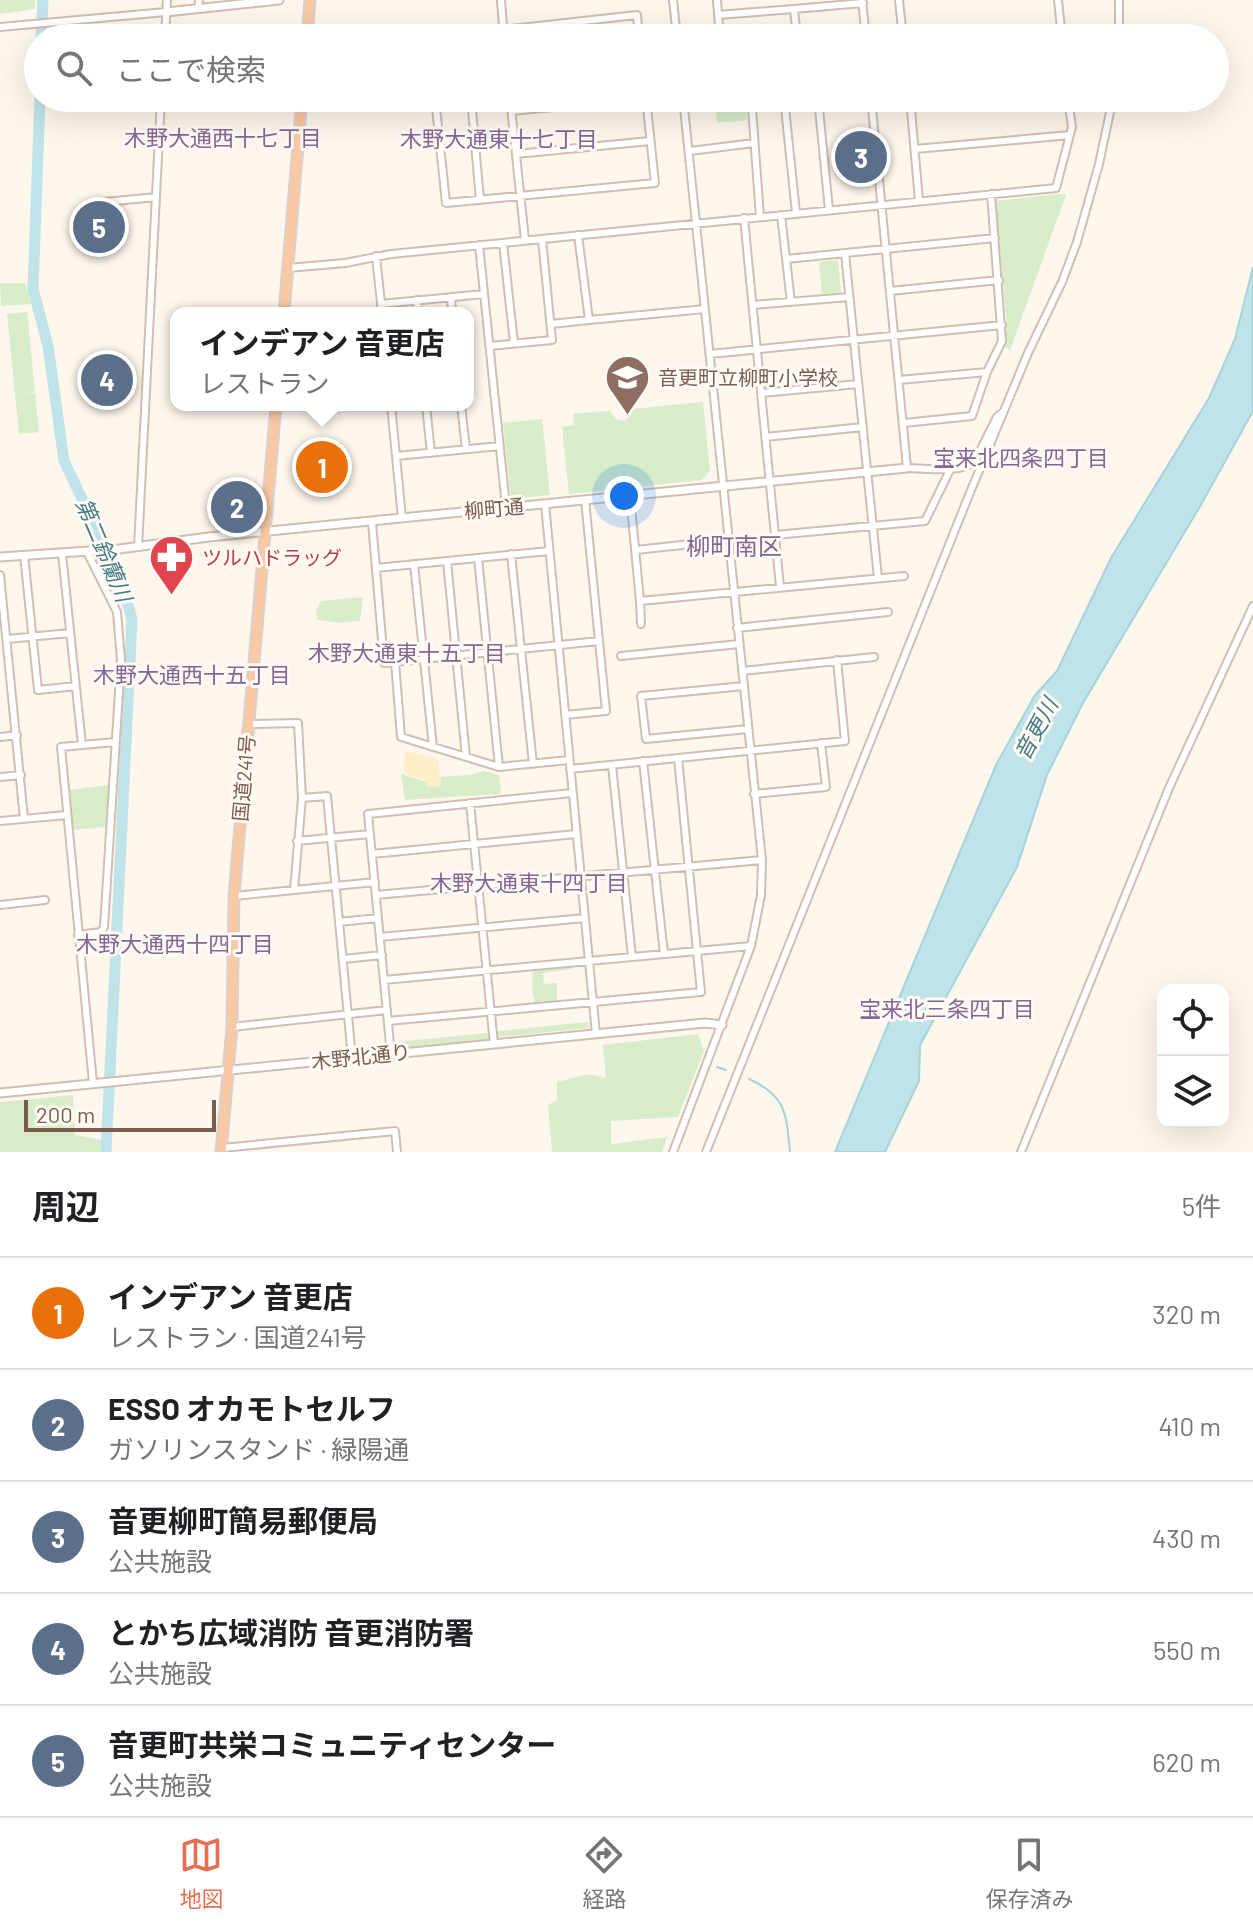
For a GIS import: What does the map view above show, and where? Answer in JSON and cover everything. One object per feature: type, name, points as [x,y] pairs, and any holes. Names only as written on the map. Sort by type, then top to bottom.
[{"type":"highway","points":[[308,24],[310,0]]},
{"type":"highway","points":[[285,307],[301,112]]},
{"type":"highway","name":"国道241号","points":[[222,1150],[232,1027],[234,896],[275,411]]},
{"type":"street","points":[[166,24],[167,0]]},
{"type":"street","points":[[35,24],[166,12],[198,4],[279,0]]},
{"type":"street","points":[[501,0],[503,24]]},
{"type":"street","points":[[673,0],[676,24]]},
{"type":"street","points":[[717,0],[719,24]]},
{"type":"street","points":[[899,0],[902,24]]},
{"type":"street","points":[[1058,0],[1061,24]]},
{"type":"street","points":[[1119,0],[1119,24]]},
{"type":"street","points":[[718,15],[862,2],[864,24]]},
{"type":"street","points":[[794,9],[796,24]]},
{"type":"street","points":[[574,24],[637,15],[638,24]]},
{"type":"street","points":[[0,27],[24,25]]},
{"type":"street","points":[[138,547],[160,112]]},
{"type":"street","points":[[436,112],[446,203],[655,183],[647,112]]},
{"type":"street","points":[[472,112],[480,200]]},
{"type":"street","points":[[511,112],[525,240]]},
{"type":"street","points":[[673,1152],[751,946],[761,895],[762,860],[685,112]]},
{"type":"street","points":[[752,112],[760,217]]},
{"type":"street","points":[[785,112],[796,213]]},
{"type":"street","points":[[819,112],[829,210]]},
{"type":"street","points":[[872,112],[907,468],[970,465],[997,417],[1004,411]]},
{"type":"street","points":[[911,112],[919,201]]},
{"type":"street","points":[[288,268],[525,240],[1056,188],[1072,127],[1070,112]]},
{"type":"street","points":[[706,1152],[1004,411],[1062,282],[1077,242],[1110,112]]},
{"type":"street","points":[[915,149],[1070,135]]},
{"type":"street","points":[[516,154],[650,141]]},
{"type":"street","points":[[690,151],[754,143]]},
{"type":"street","points":[[904,423],[972,416],[987,372],[1002,341],[991,194]]},
{"type":"street","points":[[95,203],[156,197]]},
{"type":"street","points":[[781,215],[791,302]]},
{"type":"street","points":[[744,218],[780,587]]},
{"type":"street","points":[[578,235],[589,320]]},
{"type":"street","points":[[786,259],[995,238]]},
{"type":"street","points":[[490,346],[552,340],[542,239]]},
{"type":"street","points":[[503,243],[514,343]]},
{"type":"street","points":[[479,245],[506,507]]},
{"type":"street","points":[[845,253],[878,578]]},
{"type":"street","points":[[376,256],[381,307]]},
{"type":"street","points":[[890,291],[999,280]]},
{"type":"street","points":[[381,304],[484,294]]},
{"type":"street","points":[[451,297],[452,307]]},
{"type":"street","points":[[753,305],[849,297]]},
{"type":"street","points":[[417,300],[418,307]]},
{"type":"street","points":[[551,324],[705,309]]},
{"type":"street","points":[[710,354],[1002,325]]},
{"type":"street","points":[[899,380],[987,372]]},
{"type":"street","points":[[761,393],[858,384]]},
{"type":"street","points":[[392,411],[402,518]]},
{"type":"street","points":[[427,411],[431,453]]},
{"type":"street","points":[[462,411],[466,449]]},
{"type":"street","points":[[765,437],[863,427]]},
{"type":"street","points":[[396,456],[500,446]]},
{"type":"street","name":"柳町通","points":[[0,557],[89,552],[265,531],[907,468]]},
{"type":"street","points":[[775,535],[925,521],[951,468]]},
{"type":"street","points":[[630,496],[641,624]]},
{"type":"street","points":[[565,715],[606,711],[585,500]]},
{"type":"street","points":[[545,504],[596,1034]]},
{"type":"street","points":[[372,522],[384,663],[599,641]]},
{"type":"street","points":[[636,550],[728,540]]},
{"type":"street","points":[[376,568],[549,551]]},
{"type":"street","points":[[78,935],[101,932],[104,927],[121,660],[117,612],[89,552]]},
{"type":"street","points":[[62,554],[82,745]]},
{"type":"street","points":[[511,554],[533,764]]},
{"type":"street","points":[[24,555],[38,690],[76,686]]},
{"type":"street","points":[[478,558],[499,767]]},
{"type":"street","points":[[447,561],[466,757]]},
{"type":"street","points":[[414,564],[433,747]]},
{"type":"street","points":[[0,575],[24,819]]},
{"type":"street","points":[[640,601],[904,576]]},
{"type":"street","points":[[1021,1152],[1169,788],[1253,606]]},
{"type":"street","points":[[737,628],[888,612]]},
{"type":"street","points":[[7,639],[70,633]]},
{"type":"street","points":[[621,656],[739,644]]},
{"type":"street","points":[[742,671],[874,657]]},
{"type":"street","points":[[570,769],[845,741],[837,660]]},
{"type":"street","points":[[395,662],[401,737],[499,767],[569,760]]},
{"type":"street","points":[[744,686],[641,696],[646,739],[748,729]]},
{"type":"street","points":[[0,693],[12,692]]},
{"type":"street","points":[[249,724],[298,723],[302,798],[294,890]]},
{"type":"street","points":[[0,737],[17,735]]},
{"type":"street","points":[[93,1083],[61,747],[115,742]]},
{"type":"street","points":[[754,794],[826,787],[821,743]]},
{"type":"street","points":[[388,1021],[701,992],[678,758]]},
{"type":"street","points":[[643,761],[664,954]]},
{"type":"street","points":[[612,765],[632,957]]},
{"type":"street","points":[[0,777],[21,775]]},
{"type":"street","points":[[391,1055],[368,814],[572,793]]},
{"type":"street","points":[[302,798],[327,796],[352,1058]]},
{"type":"street","points":[[470,803],[494,1044]]},
{"type":"street","points":[[0,821],[67,815]]},
{"type":"street","points":[[297,841],[370,834]]},
{"type":"street","points":[[372,854],[576,834]]},
{"type":"street","points":[[376,895],[762,860]]},
{"type":"street","points":[[234,896],[375,882]]},
{"type":"street","points":[[0,905],[45,900]]},
{"type":"street","points":[[339,922],[378,918]]},
{"type":"street","points":[[380,937],[585,918]]},
{"type":"street","points":[[384,980],[751,946]]},
{"type":"street","points":[[343,959],[382,955]]},
{"type":"street","points":[[232,1027],[387,1010]]},
{"type":"street","name":"木野北通り","points":[[0,1093],[705,1023],[722,1025]]},
{"type":"street","points":[[222,1150],[395,1131],[397,1152]]},
{"type":"green space","points":[[0,0],[35,0],[35,9],[0,14]]},
{"type":"green space","points":[[716,112],[746,112],[747,120],[717,123]]},
{"type":"green space","points":[[1066,195],[1010,350],[1005,347],[1007,325],[995,201]]},
{"type":"green space","points":[[838,260],[841,292],[822,294],[819,262]]},
{"type":"green space","points":[[0,283],[25,283],[31,304],[1,306]]},
{"type":"green space","points":[[27,312],[35,392],[22,394],[35,393],[39,432],[19,434],[7,314]]},
{"type":"green space","points":[[703,402],[710,470],[702,480],[569,494],[562,427],[574,425],[573,414],[610,411],[616,419],[625,420],[633,409]]},
{"type":"green space","points":[[542,419],[550,495],[511,499],[503,423]]},
{"type":"green space","points":[[363,597],[360,621],[340,623],[317,620],[316,611],[321,601]]},
{"type":"green space","points":[[484,771],[499,775],[501,794],[405,800],[401,774],[426,782],[428,787],[441,786],[440,777]]},
{"type":"green space","points":[[109,785],[107,827],[73,830],[69,790]]},
{"type":"green space","points":[[572,964],[572,969],[543,973],[544,984],[557,983],[557,1000],[535,1003],[533,969]]},
{"type":"green space","points":[[588,1022],[589,1028],[498,1037],[497,1031]]},
{"type":"green space","points":[[488,1033],[488,1040],[395,1049],[395,1042]]},
{"type":"green space","points":[[698,1034],[704,1051],[678,1117],[611,1121],[611,1144],[667,1137],[662,1152],[552,1152],[548,1105],[557,1100],[557,1082],[589,1074],[606,1078],[603,1045]]},
{"type":"green space","points":[[73,1095],[75,1135],[103,1140],[103,1152],[0,1152],[0,1102]]},
{"type":"sand","points":[[405,751],[438,759],[441,786],[428,786],[426,781],[404,773]]},
{"type":"water","name":"音更川","points":[[1253,267],[1253,411],[1083,703],[1047,775],[1017,867],[920,1045],[919,1081],[885,1152],[835,1152],[996,765],[1035,695],[1057,671],[1111,558],[1209,398],[1235,339]]},
{"type":"waterway","name":"第二鈴蘭川","points":[[42,24],[43,0]]},
{"type":"waterway","name":"第二鈴蘭川","points":[[39,112],[33,289],[48,346],[64,461],[120,578],[132,619],[106,1152]]},
{"type":"waterway","points":[[717,1067],[726,1070]]},
{"type":"waterway","points":[[749,1079],[762,1085],[778,1100],[785,1117],[790,1152]]},
{"type":"place","name":"音更柳町簡易郵便局","points":[[861,157]]},
{"type":"place","name":"音更町共栄コミュニティセンター","points":[[99,227]]},
{"type":"place","name":"とかち広域消防 音更消防署","points":[[107,380]]},
{"type":"place","name":"音更町立柳町小学校","points":[[627,417]]},
{"type":"place","name":"インデアン 音更店","points":[[322,467]]},
{"type":"place","name":"ESSO オカモトセルフ","points":[[237,507]]},
{"type":"place","name":"ツルハドラッグ","points":[[171,597]]},
{"type":"district","name":"木野大通西十七丁目","points":[[223,138]]},
{"type":"district","name":"木野大通東十七丁目","points":[[499,139]]},
{"type":"district","name":"宝来北四条四丁目","points":[[1021,458]]},
{"type":"district","name":"柳町南区","points":[[734,547]]},
{"type":"district","name":"木野大通東十五丁目","points":[[407,653]]},
{"type":"district","name":"木野大通西十五丁目","points":[[192,675]]},
{"type":"district","name":"木野大通東十四丁目","points":[[529,883]]},
{"type":"district","name":"木野大通西十四丁目","points":[[175,944]]},
{"type":"district","name":"宝来北三条四丁目","points":[[947,1009]]}]
